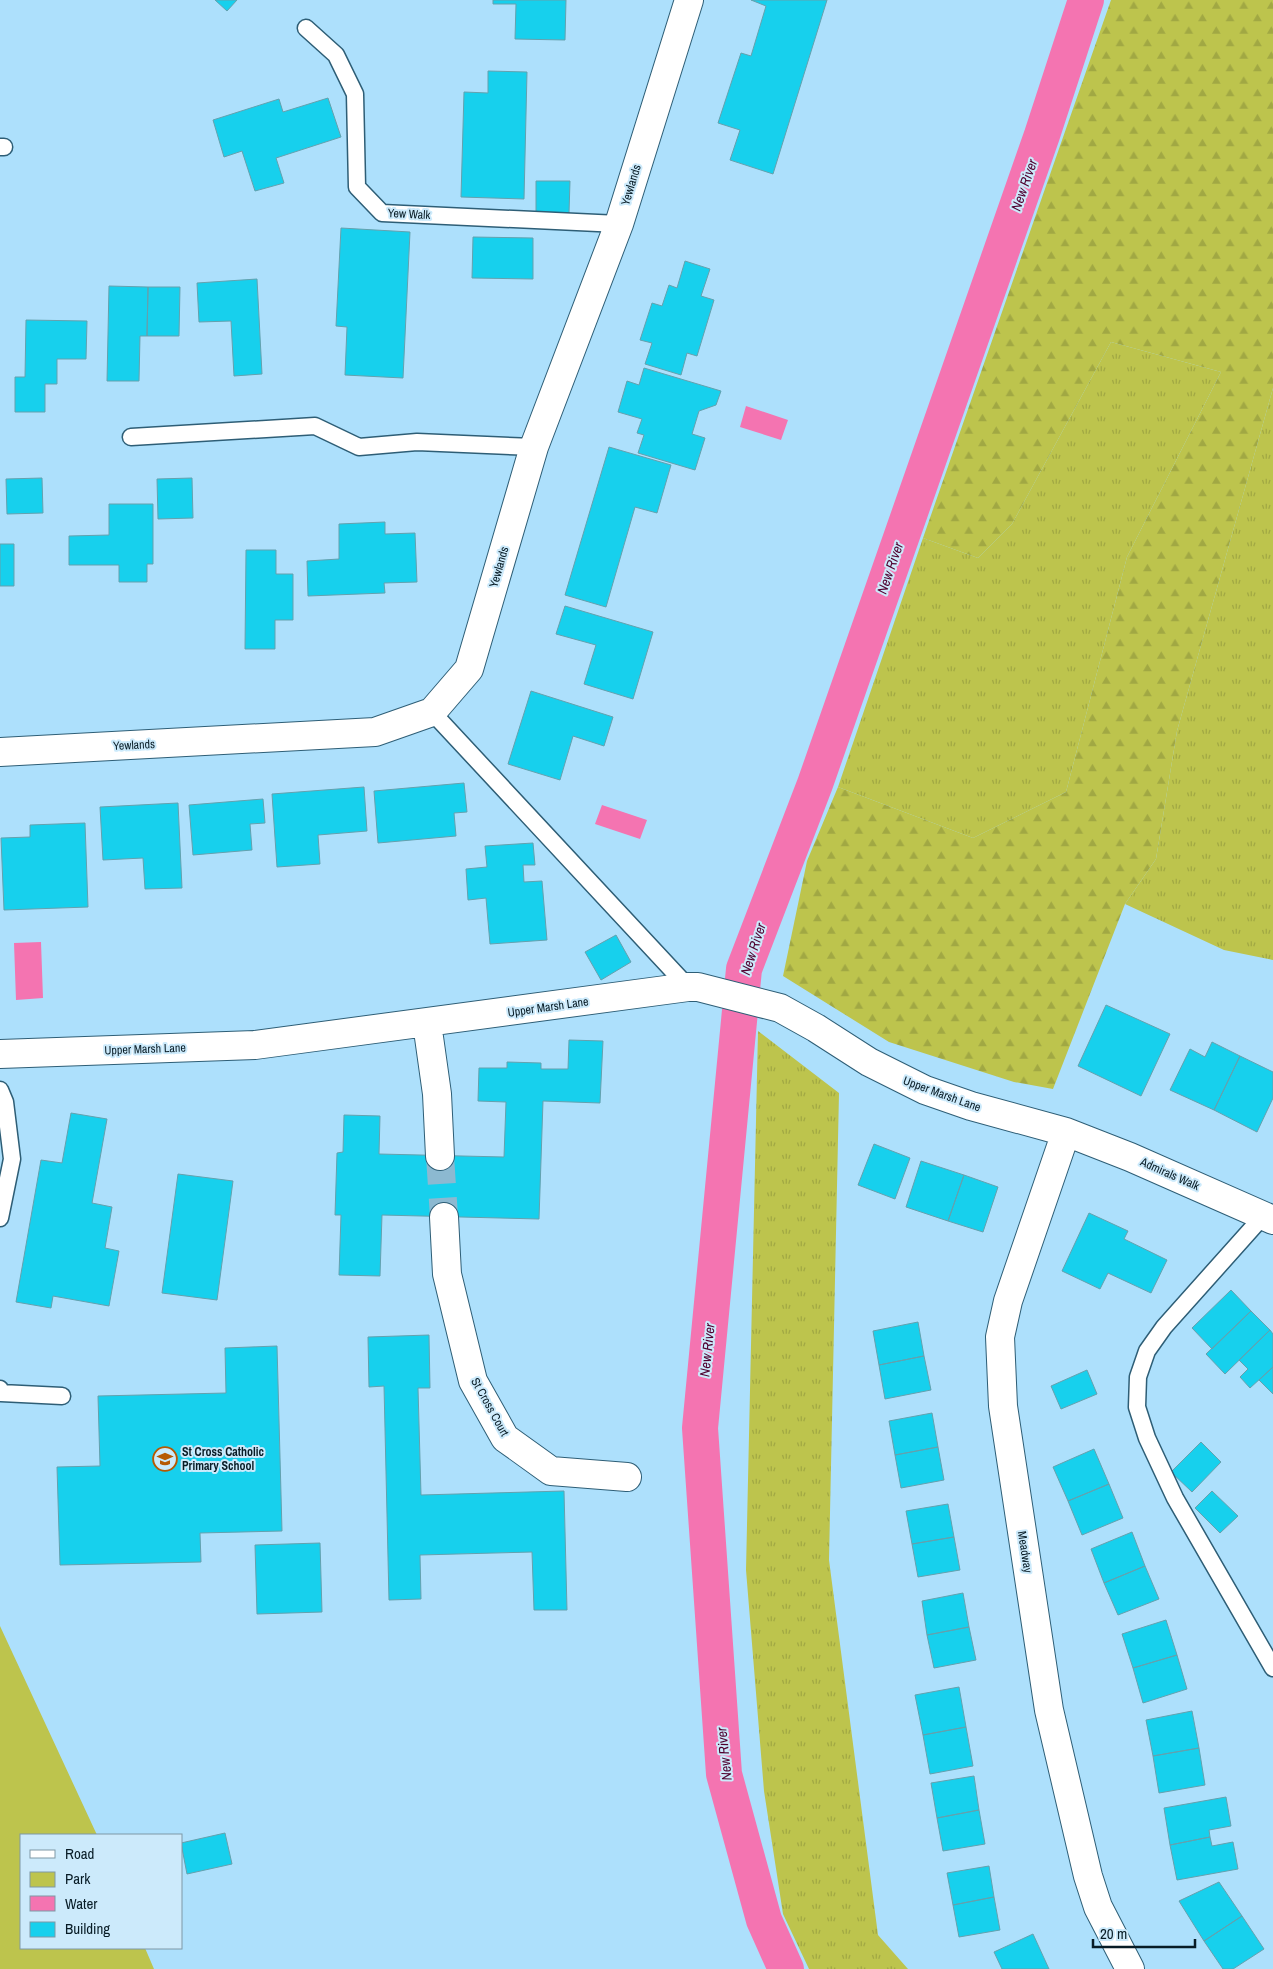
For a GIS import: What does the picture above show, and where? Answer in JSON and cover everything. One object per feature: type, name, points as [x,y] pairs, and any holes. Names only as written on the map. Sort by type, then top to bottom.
[{"type":"street","name":"Yewlands","points":[[0,752],[375,732],[432,712],[470,669],[534,447],[619,224],[689,0]]},
{"type":"street","name":"Upper Marsh Lane","points":[[0,1054],[254,1045],[693,987],[780,1008],[816,1028],[869,1062],[918,1086],[971,1106],[1066,1132]]},
{"type":"street","points":[[427,1023],[437,1094],[440,1156]]},
{"type":"street","name":"Admirals Walk","points":[[1066,1132],[1130,1157],[1269,1218]]},
{"type":"street","name":"Meadway","points":[[1066,1132],[1008,1301],[1000,1338],[1000,1374],[1003,1406],[1049,1710],[1088,1876],[1098,1907],[1130,1969]]},
{"type":"street","name":"St Cross Court","points":[[444,1217],[448,1274],[474,1381],[505,1438],[551,1471],[627,1477]]},
{"type":"lane","name":"Yew Walk","points":[[306,28],[336,55],[356,94],[357,187],[382,213],[619,224]]},
{"type":"lane","points":[[131,437],[315,426],[359,447],[417,442],[534,447]]},
{"type":"lane","points":[[432,712],[693,987]]},
{"type":"lane","points":[[0,1090],[5,1102],[12,1160],[0,1218]]},
{"type":"lane","points":[[1269,1218],[1164,1327],[1147,1351],[1138,1377],[1137,1407],[1147,1438],[1175,1498],[1273,1668]]},
{"type":"lane","points":[[0,1389],[1,1392],[62,1396]]},
{"type":"green space","points":[[1111,0],[1273,0],[1273,388],[1177,731],[1156,859],[1125,904],[1053,1089],[1014,1082],[889,1042],[783,976],[807,861],[838,787],[973,838],[1066,792],[1127,557],[1221,372],[1111,342],[1012,524],[978,558],[923,538]]},
{"type":"green space","points":[[1111,342],[1221,372],[1127,557],[1066,792],[973,838],[838,787],[923,538],[978,558],[1012,524]]},
{"type":"green space","points":[[1273,388],[1273,960],[1224,950],[1125,904],[1156,859],[1177,731]]},
{"type":"green space","points":[[758,1031],[839,1093],[829,1560],[878,1935],[908,1969],[809,1969],[783,1914],[764,1791],[746,1570]]},
{"type":"green space","points":[[0,1626],[97,1834],[20,1834],[20,1949],[145,1949],[154,1969],[0,1969]]},
{"type":"water","points":[[746,406],[788,420],[781,440],[740,427]]},
{"type":"water","points":[[602,805],[647,820],[640,839],[595,824]]},
{"type":"water","points":[[41,942],[43,998],[16,1000],[14,943]]},
{"type":"building","points":[[215,0],[237,0],[227,11]]},
{"type":"building","points":[[493,0],[566,0],[565,40],[515,39],[516,4],[493,4]]},
{"type":"building","points":[[751,0],[827,0],[773,174],[730,160],[740,130],[718,123],[741,53],[751,56],[766,6]]},
{"type":"building","points":[[488,71],[527,72],[524,199],[461,197],[464,92],[488,93]]},
{"type":"building","points":[[328,98],[341,137],[276,158],[284,183],[255,191],[242,151],[224,157],[213,120],[279,99],[283,112]]},
{"type":"building","points":[[536,181],[570,181],[569,213],[536,213]]},
{"type":"building","points":[[341,228],[410,232],[403,378],[345,375],[347,327],[336,326]]},
{"type":"building","points":[[473,237],[533,238],[533,279],[472,278]]},
{"type":"building","points":[[685,261],[710,269],[701,296],[714,300],[697,356],[687,353],[681,375],[645,364],[652,343],[640,340],[652,303],[662,306],[669,285],[677,288]]},
{"type":"building","points":[[257,279],[262,374],[234,376],[231,321],[199,322],[197,283]]},
{"type":"building","points":[[109,286],[148,287],[147,336],[140,336],[139,381],[107,381]]},
{"type":"building","points":[[148,287],[180,287],[179,336],[147,336]]},
{"type":"building","points":[[26,320],[87,321],[86,359],[57,359],[57,384],[45,384],[45,412],[15,412],[15,377],[25,377]]},
{"type":"building","points":[[644,368],[721,391],[716,405],[699,411],[692,434],[705,438],[695,470],[638,453],[644,435],[637,433],[642,419],[618,412],[627,381],[639,385]]},
{"type":"building","points":[[609,447],[671,465],[657,513],[635,507],[606,607],[565,595]]},
{"type":"building","points":[[42,478],[43,513],[7,514],[6,479]]},
{"type":"building","points":[[192,478],[193,518],[158,519],[157,479]]},
{"type":"building","points":[[109,504],[153,504],[153,564],[147,564],[147,582],[119,582],[119,565],[69,565],[69,536],[109,535]]},
{"type":"building","points":[[385,522],[385,534],[415,533],[417,582],[384,583],[385,593],[308,596],[307,561],[339,559],[339,524]]},
{"type":"building","points":[[0,544],[14,544],[14,586],[0,586]]},
{"type":"building","points":[[246,550],[276,550],[276,574],[293,574],[293,620],[275,620],[275,649],[245,649]]},
{"type":"building","points":[[565,606],[653,632],[633,699],[584,684],[596,645],[556,634]]},
{"type":"building","points":[[531,691],[613,717],[604,746],[573,736],[560,780],[508,764]]},
{"type":"building","points":[[464,783],[467,812],[454,813],[456,836],[378,843],[374,791]]},
{"type":"building","points":[[364,787],[367,831],[318,835],[320,864],[277,867],[272,794]]},
{"type":"building","points":[[263,799],[265,823],[250,824],[252,850],[193,855],[189,805]]},
{"type":"building","points":[[178,803],[182,888],[145,889],[143,858],[103,860],[100,807]]},
{"type":"building","points":[[85,823],[88,907],[4,910],[1,838],[30,837],[30,825]]},
{"type":"building","points":[[533,843],[535,865],[523,865],[524,882],[542,881],[547,940],[490,944],[486,898],[468,900],[466,869],[487,867],[485,846]]},
{"type":"building","points":[[616,935],[631,962],[601,980],[585,952]]},
{"type":"building","points":[[1106,1005],[1170,1034],[1141,1096],[1078,1066]]},
{"type":"building","points":[[569,1040],[603,1041],[600,1103],[543,1101],[539,1219],[382,1215],[380,1276],[339,1275],[341,1215],[335,1215],[337,1153],[343,1152],[344,1115],[380,1116],[379,1154],[504,1157],[506,1102],[478,1101],[479,1068],[507,1068],[507,1062],[541,1063],[541,1069],[568,1069]]},
{"type":"building","points":[[1212,1042],[1240,1056],[1214,1110],[1170,1090],[1190,1049],[1205,1057]]},
{"type":"building","points":[[1240,1056],[1273,1072],[1273,1098],[1257,1132],[1214,1110]]},
{"type":"building","points":[[71,1113],[107,1119],[92,1203],[112,1207],[105,1248],[119,1251],[109,1306],[53,1296],[51,1308],[16,1302],[41,1160],[62,1163]]},
{"type":"building","points":[[874,1144],[910,1158],[895,1199],[858,1185]]},
{"type":"building","points":[[921,1161],[964,1175],[948,1221],[906,1207]]},
{"type":"building","points":[[178,1174],[233,1181],[217,1300],[162,1293]]},
{"type":"building","points":[[964,1175],[998,1187],[983,1232],[948,1221]]},
{"type":"building","points":[[1089,1213],[1128,1231],[1124,1239],[1167,1260],[1151,1293],[1108,1273],[1100,1289],[1062,1271]]},
{"type":"building","points":[[1231,1290],[1251,1311],[1212,1349],[1192,1328]]},
{"type":"building","points":[[1251,1311],[1270,1330],[1225,1374],[1206,1354]]},
{"type":"building","points":[[918,1322],[924,1356],[879,1365],[873,1331]]},
{"type":"building","points":[[1270,1330],[1273,1334],[1273,1367],[1250,1388],[1240,1377],[1248,1369],[1239,1360]]},
{"type":"building","points":[[429,1335],[430,1388],[418,1388],[421,1495],[564,1491],[567,1610],[534,1610],[532,1552],[420,1555],[421,1599],[389,1600],[384,1386],[369,1387],[368,1337]]},
{"type":"building","points":[[277,1346],[282,1531],[200,1533],[201,1562],[60,1565],[57,1467],[100,1466],[98,1396],[226,1393],[225,1348]]},
{"type":"building","points":[[924,1356],[931,1390],[885,1399],[879,1365]]},
{"type":"building","points":[[1273,1367],[1273,1394],[1259,1380]]},
{"type":"building","points":[[1087,1370],[1097,1394],[1061,1409],[1051,1386]]},
{"type":"building","points":[[932,1413],[938,1447],[895,1455],[889,1421]]},
{"type":"building","points":[[1201,1442],[1221,1462],[1192,1492],[1171,1472]]},
{"type":"building","points":[[938,1447],[944,1480],[901,1488],[895,1455]]},
{"type":"building","points":[[1094,1449],[1109,1484],[1068,1501],[1053,1467]]},
{"type":"building","points":[[1109,1484],[1123,1518],[1082,1535],[1068,1501]]},
{"type":"building","points":[[1212,1491],[1238,1516],[1220,1533],[1195,1508]]},
{"type":"building","points":[[948,1504],[954,1537],[912,1544],[906,1511]]},
{"type":"building","points":[[1132,1532],[1145,1566],[1104,1583],[1091,1549]]},
{"type":"building","points":[[954,1537],[960,1570],[918,1577],[912,1544]]},
{"type":"building","points":[[320,1543],[322,1612],[257,1614],[255,1545]]},
{"type":"building","points":[[1145,1566],[1159,1599],[1118,1615],[1104,1583]]},
{"type":"building","points":[[963,1593],[969,1627],[927,1635],[922,1601]]},
{"type":"building","points":[[1166,1620],[1177,1655],[1133,1668],[1122,1634]]},
{"type":"building","points":[[969,1627],[976,1660],[934,1668],[927,1635]]},
{"type":"building","points":[[1177,1655],[1187,1689],[1143,1703],[1133,1668]]},
{"type":"building","points":[[959,1687],[966,1727],[923,1735],[915,1695]]},
{"type":"building","points":[[1192,1711],[1199,1748],[1153,1756],[1146,1720]]},
{"type":"building","points":[[966,1727],[973,1766],[930,1774],[923,1735]]},
{"type":"building","points":[[1199,1748],[1205,1785],[1159,1793],[1153,1756]]},
{"type":"building","points":[[974,1776],[979,1810],[937,1818],[931,1783]]},
{"type":"building","points":[[1226,1797],[1231,1826],[1209,1830],[1210,1837],[1170,1845],[1164,1808]]},
{"type":"building","points":[[979,1810],[985,1844],[943,1851],[937,1818]]},
{"type":"building","points":[[225,1833],[232,1864],[187,1874],[182,1843]]},
{"type":"building","points":[[1210,1837],[1212,1846],[1233,1842],[1238,1869],[1177,1880],[1170,1845]]},
{"type":"building","points":[[989,1866],[994,1897],[953,1905],[947,1873]]},
{"type":"building","points":[[1219,1882],[1242,1916],[1204,1941],[1179,1901]]},
{"type":"building","points":[[994,1897],[1000,1930],[959,1937],[953,1905]]},
{"type":"building","points":[[1242,1916],[1264,1949],[1233,1969],[1223,1969],[1204,1941]]},
{"type":"building","points":[[1033,1934],[1049,1969],[1002,1969],[994,1952]]},
{"type":"waterway","name":"New River","points":[[786,1969],[764,1920],[724,1774],[700,1428],[744,969],[815,784],[1042,135],[1086,0]]},
{"type":"tunnel","points":[[440,1156],[444,1217]]},
{"type":"place","name":"St Cross Catholic Primary School","points":[[165,1459]]}]
